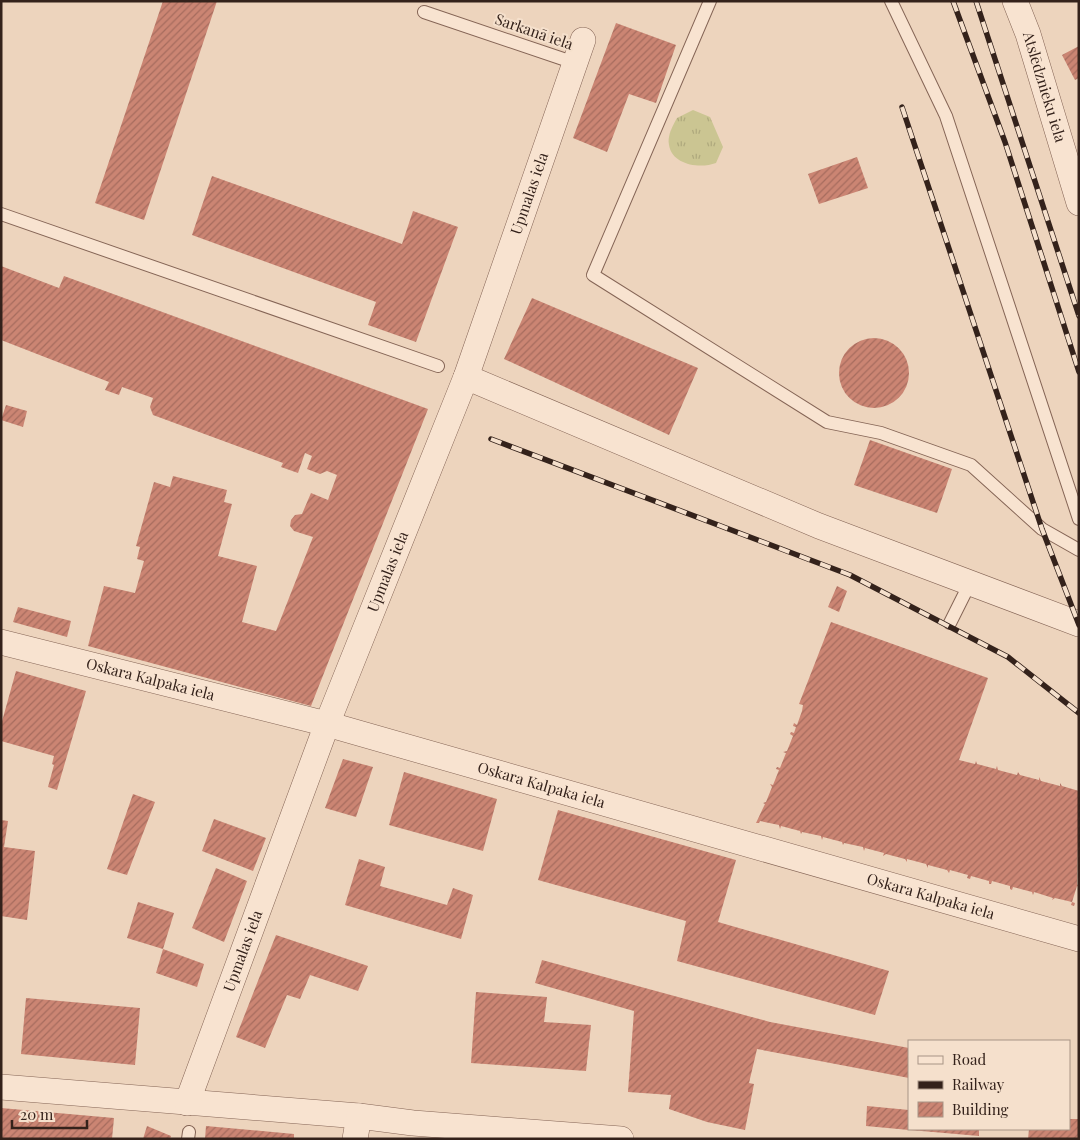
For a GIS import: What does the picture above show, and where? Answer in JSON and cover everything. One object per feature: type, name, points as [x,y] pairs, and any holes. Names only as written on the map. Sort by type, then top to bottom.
[{"type":"street","name":"Atslēdznieku iela","points":[[1015,1],[1072,155],[1079,203]]},
{"type":"street","name":"Upmalas iela","points":[[187,1103],[327,724],[466,377],[583,40]]},
{"type":"street","points":[[466,377],[819,526],[1079,624]]},
{"type":"street","name":"Oskara Kalpaka iela","points":[[1,642],[327,724],[1079,938]]},
{"type":"street","points":[[1,1088],[187,1103],[357,1127],[410,1131],[621,1139]]},
{"type":"lane","points":[[710,1],[593,275],[827,422],[881,433],[972,465],[1042,529],[1079,550]]},
{"type":"lane","points":[[891,1],[946,116],[1079,519]]},
{"type":"lane","name":"Sarkanā iela","points":[[424,12],[575,63]]},
{"type":"lane","points":[[1,214],[438,366]]},
{"type":"lane","points":[[950,623],[970,584]]},
{"type":"green space","points":[[693,110],[710,117],[723,147],[716,163],[702,166],[688,164],[675,157],[671,152],[669,138],[677,118]]},
{"type":"building","points":[[163,1],[217,1],[144,220],[95,203]]},
{"type":"building","points":[[616,23],[676,45],[656,103],[629,94],[607,152],[573,138]]},
{"type":"building","points":[[1079,46],[1079,78],[1075,80],[1062,55]]},
{"type":"building","points":[[857,157],[868,188],[819,204],[808,174]]},
{"type":"building","points":[[212,176],[402,244],[413,211],[458,227],[416,342],[368,325],[376,302],[192,235]]},
{"type":"building","points":[[1,266],[59,288],[64,276],[428,409],[311,706],[88,646],[104,586],[135,593],[144,561],[137,559],[140,547],[136,546],[154,482],[170,487],[173,476],[227,490],[224,502],[232,504],[218,556],[257,566],[242,622],[276,631],[313,537],[294,531],[290,526],[291,520],[295,515],[302,514],[311,493],[328,500],[337,475],[327,471],[320,474],[307,469],[312,456],[305,453],[298,473],[281,467],[283,463],[153,415],[150,407],[153,398],[122,387],[119,395],[105,390],[109,382],[1,340]]},
{"type":"building","points":[[532,298],[698,368],[669,435],[504,359]]},
{"type":"building","points":[[874,338],[893,344],[903,354],[909,373],[903,392],[893,402],[874,408],[855,402],[845,392],[839,373],[845,354],[855,344]]},
{"type":"building","points":[[6,405],[27,411],[23,427],[1,420]]},
{"type":"building","points":[[870,440],[952,469],[937,513],[854,485]]},
{"type":"building","points":[[837,586],[847,591],[839,612],[828,607]]},
{"type":"building","points":[[18,607],[71,621],[67,637],[13,622]]},
{"type":"building","points":[[831,622],[988,678],[959,760],[975,764],[976,761],[977,764],[996,769],[997,766],[998,770],[1017,775],[1018,772],[1020,775],[1039,780],[1039,777],[1041,781],[1060,786],[1060,783],[1062,786],[1079,791],[1077,884],[1079,887],[1077,886],[1072,902],[1055,898],[1052,900],[1053,898],[1034,892],[1033,895],[1032,892],[1013,887],[1012,890],[1010,886],[992,881],[989,884],[989,881],[971,876],[970,879],[967,878],[968,875],[950,870],[949,873],[947,870],[928,865],[928,868],[926,864],[907,859],[907,862],[905,859],[886,854],[883,856],[884,853],[865,848],[864,851],[863,847],[844,843],[843,845],[842,842],[823,837],[822,840],[821,836],[802,832],[801,834],[800,831],[781,826],[780,829],[779,825],[760,821],[756,823],[765,804],[763,803],[766,802],[772,787],[770,784],[773,785],[779,770],[776,769],[777,767],[780,768],[786,753],[783,752],[787,751],[793,736],[790,734],[791,732],[794,733],[796,727],[793,726],[794,723],[797,725],[802,711],[803,705],[799,704]]},
{"type":"building","points":[[16,671],[86,691],[57,790],[48,787],[54,765],[52,764],[54,756],[1,741],[1,725]]},
{"type":"building","points":[[343,759],[373,767],[356,817],[325,808]]},
{"type":"building","points":[[404,772],[497,799],[483,851],[389,825]]},
{"type":"building","points":[[133,794],[155,802],[127,875],[107,869]]},
{"type":"building","points":[[558,810],[736,860],[718,922],[889,971],[875,1015],[677,961],[686,921],[538,880]]},
{"type":"building","points":[[214,819],[266,838],[253,871],[202,851]]},
{"type":"building","points":[[1,820],[8,821],[4,847],[35,851],[27,920],[1,916]]},
{"type":"building","points":[[359,859],[385,867],[380,886],[447,905],[453,888],[473,895],[461,939],[345,905]]},
{"type":"building","points":[[216,868],[247,881],[224,942],[192,928]]},
{"type":"building","points":[[138,902],[174,913],[163,949],[127,938]]},
{"type":"building","points":[[276,935],[368,966],[358,991],[310,975],[300,999],[287,995],[265,1048],[236,1037]]},
{"type":"building","points":[[163,949],[204,964],[197,987],[156,973]]},
{"type":"building","points":[[542,960],[770,1022],[908,1048],[908,1078],[757,1049],[749,1083],[754,1084],[745,1130],[707,1122],[669,1109],[671,1095],[628,1092],[634,1011],[535,983]]},
{"type":"building","points":[[476,992],[547,997],[544,1022],[591,1025],[586,1071],[471,1063]]},
{"type":"building","points":[[26,998],[140,1008],[135,1065],[21,1054]]},
{"type":"building","points":[[867,1106],[908,1110],[908,1130],[866,1126]]},
{"type":"building","points":[[1,1108],[114,1118],[112,1139],[1,1139]]},
{"type":"building","points":[[1070,1119],[1079,1119],[1079,1139],[1028,1139],[1029,1130],[1070,1130]]},
{"type":"building","points":[[147,1126],[171,1136],[170,1139],[143,1139]]},
{"type":"building","points":[[206,1126],[294,1134],[294,1139],[205,1139]]},
{"type":"building","points":[[910,1130],[979,1130],[979,1136]]},
{"type":"railway","points":[[953,1],[1005,142],[1079,372]]},
{"type":"railway","points":[[976,1],[1079,316]]},
{"type":"railway","points":[[902,107],[1042,529],[1079,625]]},
{"type":"railway","points":[[491,439],[850,575],[1008,657],[1079,713]]}]
